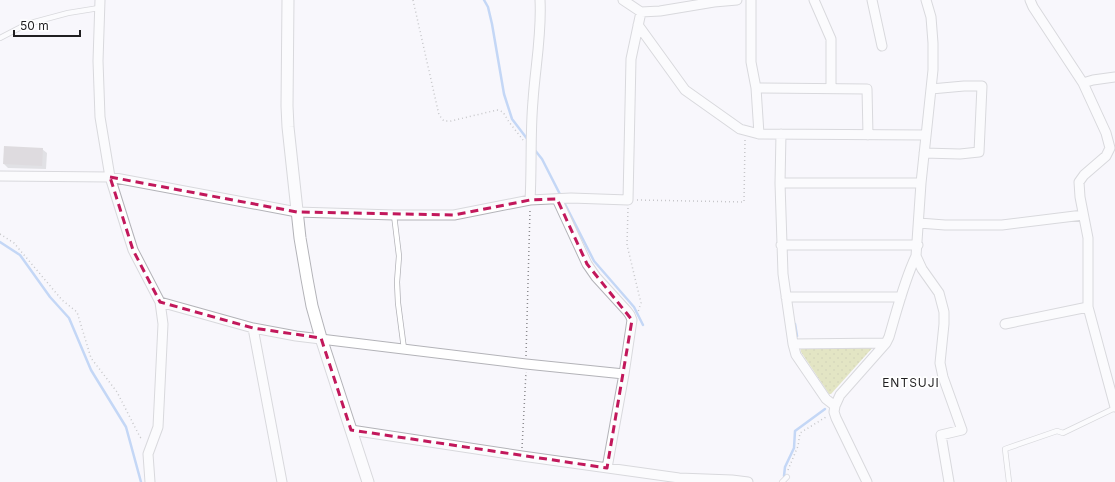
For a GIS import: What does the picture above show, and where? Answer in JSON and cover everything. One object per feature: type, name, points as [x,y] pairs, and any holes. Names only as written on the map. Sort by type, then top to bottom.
[{"type":"street","points":[[288,0],[287,106],[297,212],[307,279],[312,306],[321,338],[368,482]]},
{"type":"street","points":[[530,200],[530,148],[540,22],[540,0]]},
{"type":"street","points":[[623,0],[641,12],[660,11],[714,2],[737,0]]},
{"type":"street","points":[[752,0],[751,62],[756,88],[759,134]]},
{"type":"street","points":[[814,0],[831,39],[831,88]]},
{"type":"street","points":[[872,0],[882,46]]},
{"type":"street","points":[[834,409],[840,395],[890,337],[901,297],[916,256],[918,245],[921,182],[931,89],[933,43],[931,17],[926,0]]},
{"type":"street","points":[[1030,0],[1033,8],[1083,83],[1106,133],[1112,150],[1084,175],[1079,182],[1083,215],[1088,238],[1088,308],[1115,407]]},
{"type":"street","points":[[100,4],[98,62],[100,117],[110,177],[133,250],[160,302],[164,324],[158,427],[148,454],[150,482]]},
{"type":"street","points":[[0,176],[110,177],[297,212],[454,215],[530,200],[571,198],[628,200],[631,59],[641,12]]},
{"type":"street","points":[[638,25],[685,90],[745,131],[759,134],[926,134]]},
{"type":"street","points":[[1083,83],[1115,77]]},
{"type":"street","points":[[924,153],[960,154],[979,152],[982,86],[931,89]]},
{"type":"street","points":[[756,88],[867,89],[868,135]]},
{"type":"street","points":[[781,134],[780,183],[782,274],[793,344],[796,355],[834,409],[868,482]]},
{"type":"street","points":[[780,183],[921,182]]},
{"type":"street","points":[[557,198],[587,264],[596,277],[627,311],[632,320],[607,468]]},
{"type":"street","points":[[919,223],[945,225],[1002,225],[1083,215]]},
{"type":"street","points":[[781,245],[918,245]]},
{"type":"street","points":[[916,256],[922,269],[939,293],[944,312],[940,363],[943,377],[962,430],[941,435],[949,482]]},
{"type":"street","points":[[786,297],[901,297]]},
{"type":"street","points":[[160,302],[254,328],[296,336],[526,364],[624,374]]},
{"type":"street","points":[[1005,324],[1088,308]]},
{"type":"street","points":[[254,328],[282,482]]},
{"type":"street","points":[[793,344],[886,343]]},
{"type":"street","points":[[1106,377],[1115,374]]},
{"type":"street","points":[[351,430],[679,478],[748,482]]},
{"type":"lane","points":[[0,38],[27,24],[100,4]]},
{"type":"lane","points":[[394,215],[399,256],[397,282],[398,303],[404,349]]},
{"type":"lane","points":[[1009,482],[1005,449],[1056,431],[1063,433],[1115,407]]},
{"type":"lane","points":[[782,482],[787,477]]},
{"type":"path","points":[[413,0],[439,115],[444,120],[451,121],[497,110],[503,112],[509,122],[530,148]]},
{"type":"path","points":[[632,320],[639,311],[641,303],[627,245],[628,200],[744,202],[745,131]]},
{"type":"path","points":[[522,456],[530,200]]},
{"type":"path","points":[[0,234],[14,243],[62,300],[77,312],[91,358],[117,392],[140,437],[151,446]]},
{"type":"path","points":[[787,477],[798,446],[800,433],[834,409]]},
{"type":"highlighted area","points":[[110,177],[297,212],[454,215],[530,200],[557,199],[587,264],[632,320],[607,468],[351,430],[321,338],[253,328],[160,302],[133,250]]},
{"type":"green space","points":[[875,345],[831,394],[829,394],[801,352],[800,346]]},
{"type":"building","points":[[4,146],[43,148],[42,166],[3,164]]},
{"type":"waterway","points":[[484,0],[488,7],[492,24],[504,94],[512,119],[528,140]]},
{"type":"waterway","points":[[534,149],[542,159],[594,261],[634,307],[643,325]]},
{"type":"waterway","points":[[0,242],[20,255],[50,297],[69,318],[91,370],[126,427],[141,482]]},
{"type":"waterway","points":[[795,324],[797,336]]},
{"type":"waterway","points":[[784,476],[785,467],[794,448],[795,431],[825,409]]},
{"type":"district","name":"ENTSUJI","points":[[911,382]]}]
